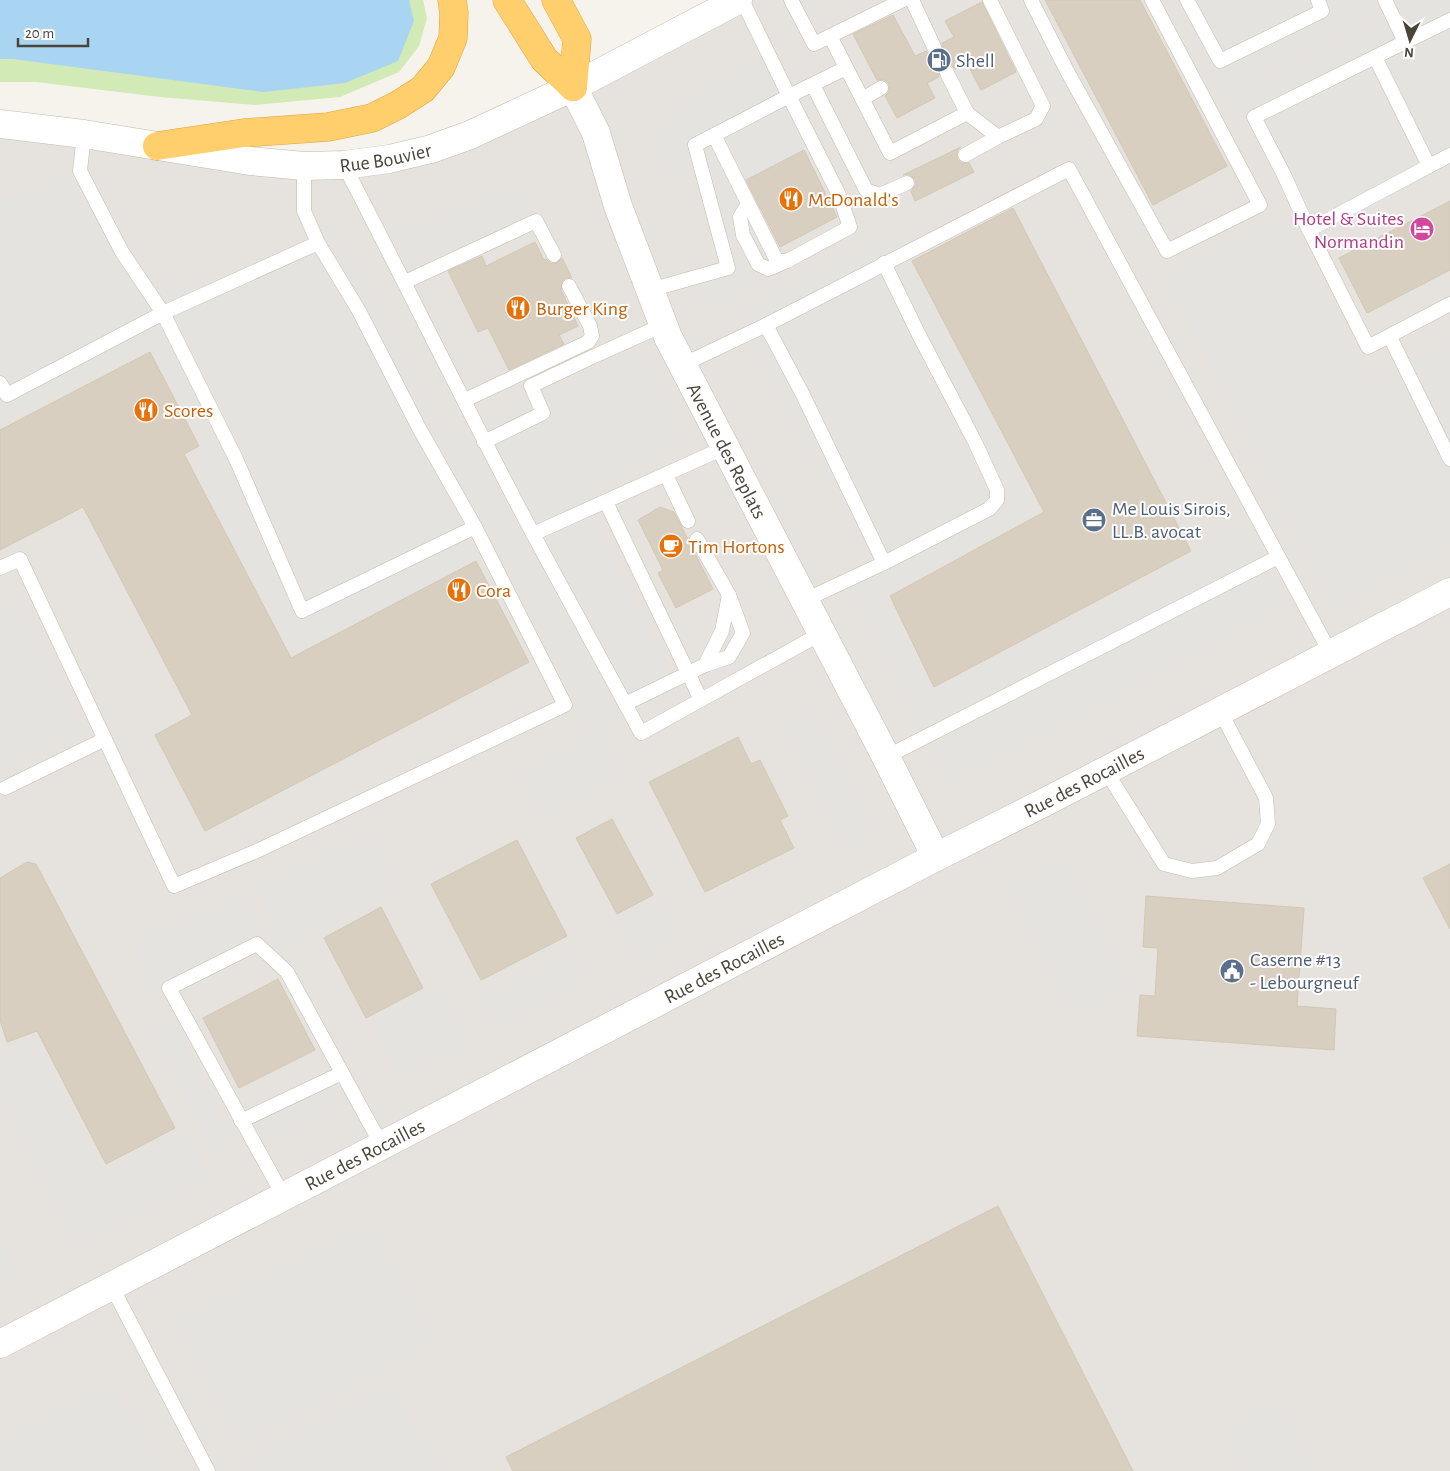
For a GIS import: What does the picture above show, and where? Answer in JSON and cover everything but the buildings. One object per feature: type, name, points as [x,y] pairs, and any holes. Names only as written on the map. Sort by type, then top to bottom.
[{"type":"highway","points":[[156,146],[244,133],[328,127],[372,118],[423,89],[441,67],[453,38],[454,13],[452,0]]},
{"type":"highway","points":[[507,0],[544,59],[573,87]]},
{"type":"highway","points":[[556,0],[576,39],[573,87]]},
{"type":"street","name":"Rue Bouvier","points":[[0,124],[84,134],[250,161],[304,166],[344,165],[388,159],[438,146],[470,135],[573,87],[738,0]]},
{"type":"street","name":"Avenue des Replats","points":[[573,87],[596,133],[618,206],[663,326],[936,857]]},
{"type":"street","name":"Rue des Rocailles","points":[[0,1344],[1450,592]]},
{"type":"lane","points":[[714,135],[748,204],[740,217],[743,235],[758,264],[768,269],[850,227],[839,196],[742,0]]},
{"type":"lane","points":[[791,0],[814,44],[903,0]]},
{"type":"lane","points":[[912,0],[934,47]]},
{"type":"lane","points":[[965,155],[1036,119],[1043,106],[990,0]]},
{"type":"lane","points":[[1031,0],[1067,71],[1167,251],[1260,205],[1152,0]]},
{"type":"lane","points":[[1189,5],[1220,61],[1322,11],[1318,0]]},
{"type":"lane","points":[[1385,0],[1405,42]]},
{"type":"lane","points":[[1449,307],[1368,347],[1254,117],[1450,20]]},
{"type":"lane","points":[[830,36],[890,153],[967,113]]},
{"type":"lane","points":[[1375,57],[1429,166]]},
{"type":"lane","points":[[650,290],[728,268],[695,145],[846,68]]},
{"type":"lane","points":[[947,73],[967,113],[998,137]]},
{"type":"lane","points":[[813,85],[866,190],[880,195],[907,183]]},
{"type":"lane","points":[[862,99],[881,88]]},
{"type":"lane","points":[[84,134],[80,171],[122,252],[163,313],[236,459],[302,610],[475,526]]},
{"type":"lane","points":[[1309,230],[1450,155]]},
{"type":"lane","points":[[344,165],[406,282],[484,442],[641,733],[822,632]]},
{"type":"lane","points":[[0,568],[20,559],[174,886],[259,850],[565,705],[475,526],[418,428],[359,311],[318,243],[304,211],[304,166]]},
{"type":"lane","points":[[682,365],[766,326],[884,263],[1069,169],[1331,654]]},
{"type":"lane","points":[[406,282],[536,222],[554,255]]},
{"type":"lane","points":[[0,383],[7,395],[163,313],[318,243]]},
{"type":"lane","points":[[805,600],[884,564],[989,509],[996,500],[998,490],[884,263]]},
{"type":"lane","points":[[464,400],[588,342],[592,336],[590,326],[569,286]]},
{"type":"lane","points":[[484,442],[543,413],[531,386],[663,326]]},
{"type":"lane","points":[[766,326],[803,395],[884,564]]},
{"type":"lane","points":[[1390,337],[1450,459]]},
{"type":"lane","points":[[534,534],[726,447]]},
{"type":"lane","points":[[666,475],[688,521]]},
{"type":"lane","points":[[606,502],[701,700]]},
{"type":"lane","points":[[625,704],[705,665],[729,656],[743,633],[729,595],[697,539]]},
{"type":"lane","points":[[886,757],[1278,557]]},
{"type":"lane","points":[[705,665],[722,631],[729,595]]},
{"type":"lane","points":[[1106,771],[1164,864],[1192,872],[1218,868],[1258,844],[1268,824],[1266,798],[1220,711]]},
{"type":"lane","points":[[2,786],[105,739]]},
{"type":"lane","points":[[284,1197],[169,988],[257,944],[287,972],[382,1146]]},
{"type":"lane","points":[[241,1121],[342,1072]]},
{"type":"lane","points":[[112,1287],[208,1471]]},
{"type":"shaded area","points":[[736,0],[1450,0],[1450,1471],[0,1471],[0,124],[250,161],[389,159]]},
{"type":"shaded area","points":[[1173,0],[1348,0],[1359,22],[1221,94]]},
{"type":"shaded area","points":[[1356,0],[1423,0],[1371,28]]},
{"type":"shaded area","points":[[1430,0],[1450,0],[1450,167],[1306,242],[1232,100]]},
{"type":"shaded area","points":[[761,65],[784,103],[804,150],[745,181],[779,247],[745,266],[749,281],[707,305],[690,284],[738,258],[700,161],[664,170],[651,130],[687,121],[677,107],[748,69]]},
{"type":"shaded area","points":[[58,184],[101,185],[156,285],[195,289],[326,226],[363,278],[449,443],[638,351],[681,440],[578,490],[677,690],[591,732],[477,499],[449,513],[476,560],[292,655],[197,472],[206,447],[152,343],[0,423],[0,197],[30,198]]},
{"type":"shaded area","points":[[518,189],[525,191],[534,214],[406,266],[395,239]]},
{"type":"shaded area","points":[[1284,220],[1450,538],[1450,543],[1334,603],[1167,281]]},
{"type":"shaded area","points":[[896,237],[1042,511],[883,594],[933,691],[1244,529],[1284,602],[951,776],[855,593],[866,554],[741,315]]},
{"type":"shaded area","points":[[1450,347],[1450,531],[1375,385]]},
{"type":"shaded area","points":[[14,604],[78,721],[0,763],[0,611]]},
{"type":"shaded area","points":[[810,714],[873,830],[847,844],[784,728]]},
{"type":"shaded area","points":[[600,739],[618,777],[538,813],[520,775]]},
{"type":"shaded area","points":[[372,840],[395,891],[281,942],[258,890]]},
{"type":"shaded area","points":[[1064,865],[1127,984],[1074,1012],[1011,893]]},
{"type":"shaded area","points":[[245,898],[265,942],[154,991],[134,947]]},
{"type":"shaded area","points":[[659,901],[675,936],[633,956],[616,921]]},
{"type":"shaded area","points":[[575,955],[586,976],[494,1024],[483,1003]]},
{"type":"shaded area","points":[[441,988],[466,1039],[395,1073],[370,1022]]},
{"type":"shaded area","points":[[172,1020],[229,1138],[210,1148],[152,1030]]},
{"type":"shaded area","points":[[36,1038],[105,1175],[186,1134],[207,1174],[75,1240],[0,1091],[0,1057]]},
{"type":"shaded area","points":[[323,1079],[335,1102],[264,1140],[252,1117]]},
{"type":"shaded area","points":[[371,1228],[429,1342],[238,1439],[179,1325]]},
{"type":"shaded area","points":[[5,1245],[14,1269],[0,1276],[0,1247]]},
{"type":"shaded area","points":[[115,1388],[158,1471],[0,1471],[0,1446]]},
{"type":"shaded area","points":[[395,1388],[437,1471],[254,1471],[249,1461]]},
{"type":"shaded area","points":[[1277,1405],[1310,1471],[1250,1471],[1229,1429]]},
{"type":"green space","points":[[0,0],[423,0],[427,18],[419,46],[399,72],[340,97],[255,105],[160,97],[36,82],[0,82]]},
{"type":"water","points":[[0,0],[409,0],[414,21],[398,61],[345,83],[264,92],[13,59],[0,59]]},
{"type":"place","name":"Shell","points":[[939,60]]},
{"type":"place","name":"McDonald's","points":[[791,199]]},
{"type":"place","name":"Hotel & Suites Normandin","points":[[1422,229]]},
{"type":"place","name":"Burger King","points":[[518,308]]},
{"type":"place","name":"Scores","points":[[146,410]]},
{"type":"place","name":"Me Louis Sirois, LL.B. avocat","points":[[1094,520]]},
{"type":"place","name":"Tim Hortons","points":[[671,546]]},
{"type":"place","name":"Cora","points":[[459,590]]},
{"type":"place","name":"Caserne #13 - Lebourgneuf","points":[[1232,971]]}]
